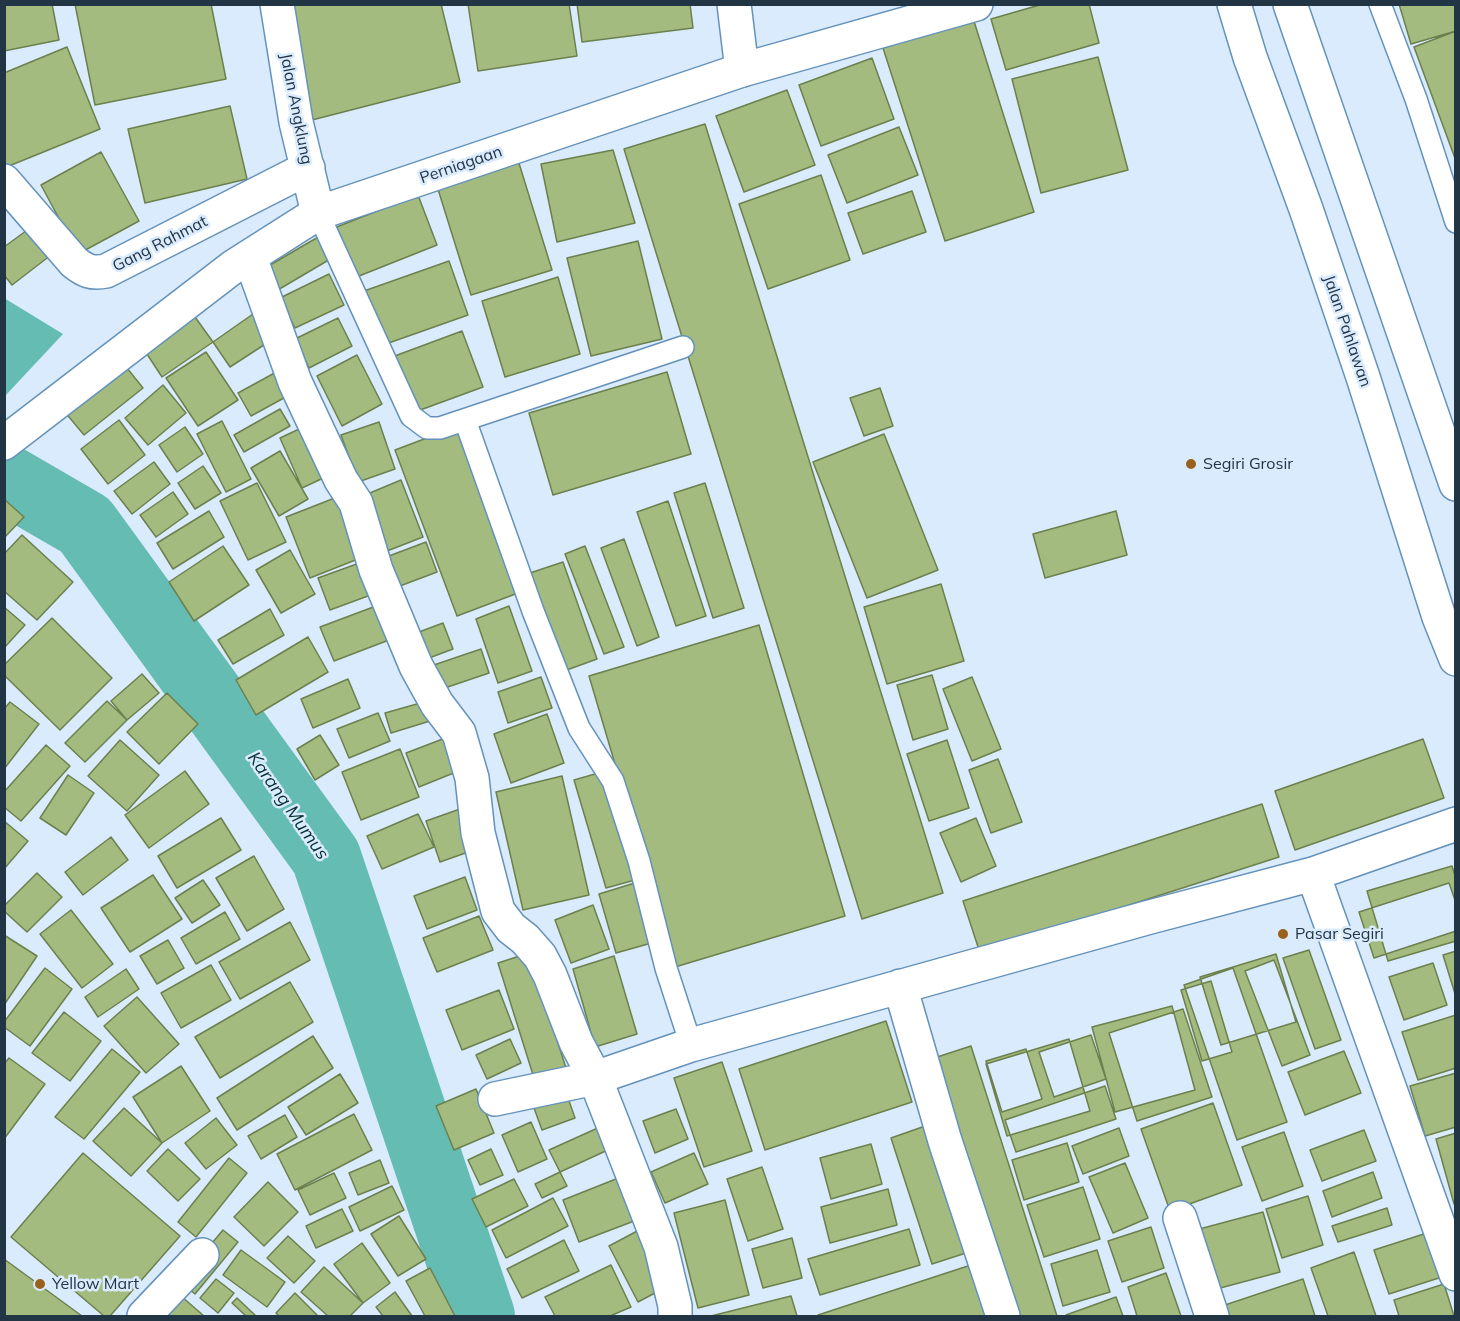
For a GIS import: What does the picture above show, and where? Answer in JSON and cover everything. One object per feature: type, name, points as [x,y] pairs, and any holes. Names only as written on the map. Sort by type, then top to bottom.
[{"type":"street","name":"Jalan Angklung","points":[[277,4],[296,122],[318,213]]},
{"type":"street","points":[[734,4],[742,70]]},
{"type":"street","name":"Perniagaan","points":[[4,443],[241,262],[318,213],[742,70],[976,4]]},
{"type":"street","name":"Jalan Pahlawan","points":[[1234,4],[1250,57],[1356,354],[1439,617],[1455,659]]},
{"type":"street","points":[[1290,4],[1455,484]]},
{"type":"street","name":"Gang Rahmat","points":[[4,181],[81,268],[96,273],[106,271],[308,168]]},
{"type":"street","points":[[241,262],[341,480],[356,503],[376,570],[416,666],[436,704],[459,733],[472,778],[478,833],[498,911],[511,928],[525,939],[540,956],[550,975],[576,1042],[595,1078],[661,1247],[675,1306],[675,1317]]},
{"type":"street","points":[[495,1100],[595,1078],[691,1045],[1313,874],[1455,824]]},
{"type":"street","points":[[1313,874],[1455,1274]]},
{"type":"street","points":[[900,986],[945,1141],[1003,1317]]},
{"type":"street","points":[[1180,1218],[1212,1317]]},
{"type":"street","points":[[144,1317],[202,1255]]},
{"type":"lane","points":[[1380,4],[1416,99],[1455,222]]},
{"type":"lane","points":[[318,213],[411,416],[427,428],[440,428],[683,347]]},
{"type":"lane","points":[[465,420],[533,611],[579,728],[613,781],[639,861],[666,968],[691,1045]]},
{"type":"shaded area","points":[[4,298],[63,334],[5,396],[4,396]]},
{"type":"building","points":[[52,4],[59,40],[4,51],[4,6]]},
{"type":"building","points":[[75,4],[211,4],[226,79],[95,105]]},
{"type":"building","points":[[283,4],[441,4],[460,82],[312,120]]},
{"type":"building","points":[[468,4],[569,4],[577,56],[478,71]]},
{"type":"building","points":[[577,4],[690,4],[693,28],[582,42]]},
{"type":"building","points":[[1043,4],[1089,4],[1099,43],[1006,70],[991,19]]},
{"type":"building","points":[[1399,4],[1456,4],[1456,31],[1411,44]]},
{"type":"building","points":[[973,18],[1034,212],[945,241],[883,48]]},
{"type":"building","points":[[1456,31],[1456,161],[1414,47]]},
{"type":"building","points":[[67,47],[100,129],[4,168],[4,73]]},
{"type":"building","points":[[1098,57],[1128,170],[1041,193],[1012,79]]},
{"type":"building","points":[[872,58],[894,119],[821,146],[799,85]]},
{"type":"building","points":[[787,90],[815,165],[744,192],[716,116]]},
{"type":"building","points":[[230,106],[247,179],[145,203],[128,129]]},
{"type":"building","points":[[705,124],[943,893],[862,919],[624,149]]},
{"type":"building","points":[[899,127],[918,175],[847,203],[828,155]]},
{"type":"building","points":[[613,150],[635,223],[557,242],[541,164]]},
{"type":"building","points":[[101,152],[139,221],[78,254],[41,185]]},
{"type":"building","points":[[518,160],[552,270],[471,295],[437,186]]},
{"type":"building","points":[[821,175],[850,260],[768,289],[739,204]]},
{"type":"building","points":[[912,191],[926,232],[863,254],[848,213]]},
{"type":"building","points":[[418,195],[437,245],[354,278],[334,228]]},
{"type":"building","points":[[30,228],[51,255],[12,285],[4,275],[4,247]]},
{"type":"building","points":[[320,236],[332,258],[271,294],[258,272]]},
{"type":"building","points":[[638,241],[662,339],[591,356],[567,258]]},
{"type":"building","points":[[449,261],[468,315],[383,345],[364,291]]},
{"type":"building","points":[[329,274],[344,305],[295,328],[280,298]]},
{"type":"building","points":[[558,277],[580,354],[505,377],[482,301]]},
{"type":"building","points":[[253,314],[270,341],[230,367],[213,342]]},
{"type":"building","points":[[195,317],[213,342],[162,377],[145,351]]},
{"type":"building","points":[[338,318],[352,346],[309,368],[295,339]]},
{"type":"building","points":[[462,331],[483,387],[412,413],[392,357]]},
{"type":"building","points":[[206,352],[238,400],[198,426],[166,378]]},
{"type":"building","points":[[357,355],[382,404],[342,426],[317,376]]},
{"type":"building","points":[[123,363],[143,388],[84,435],[64,411]]},
{"type":"building","points":[[280,370],[293,393],[251,416],[238,393]]},
{"type":"building","points":[[667,372],[691,454],[553,495],[529,413]]},
{"type":"building","points":[[163,385],[186,413],[148,445],[125,418]]},
{"type":"building","points":[[880,388],[893,426],[864,436],[850,398]]},
{"type":"building","points":[[280,409],[290,426],[244,452],[234,435]]},
{"type":"building","points":[[119,420],[145,455],[108,484],[81,449]]},
{"type":"building","points":[[222,421],[251,479],[226,492],[197,434]]},
{"type":"building","points":[[379,422],[395,469],[358,482],[341,435]]},
{"type":"building","points":[[312,423],[334,473],[302,488],[280,438]]},
{"type":"building","points":[[185,427],[203,454],[177,472],[159,445]]},
{"type":"building","points":[[456,427],[518,593],[457,616],[395,450]]},
{"type":"building","points":[[884,434],[938,570],[867,598],[813,462]]},
{"type":"building","points":[[280,451],[308,499],[279,516],[251,468]]},
{"type":"building","points":[[154,462],[170,484],[132,514],[114,491]]},
{"type":"building","points":[[203,466],[221,493],[195,509],[178,483]]},
{"type":"building","points":[[401,480],[423,537],[387,551],[365,495]]},
{"type":"building","points":[[257,483],[286,542],[248,560],[220,501]]},
{"type":"building","points":[[705,483],[744,608],[713,618],[674,493]]},
{"type":"building","points":[[173,492],[188,514],[156,537],[140,515]]},
{"type":"building","points":[[345,494],[368,555],[310,578],[286,517]]},
{"type":"building","points":[[4,499],[24,517],[4,538]]},
{"type":"building","points":[[668,501],[706,616],[676,626],[637,512]]},
{"type":"building","points":[[209,511],[224,537],[173,569],[157,543]]},
{"type":"building","points":[[1116,511],[1127,555],[1045,578],[1033,534]]},
{"type":"building","points":[[22,535],[73,582],[37,620],[4,591],[4,554]]},
{"type":"building","points":[[624,539],[659,637],[637,646],[601,548]]},
{"type":"building","points":[[426,542],[437,572],[392,589],[381,559]]},
{"type":"building","points":[[223,546],[249,585],[194,621],[169,582]]},
{"type":"building","points":[[585,546],[624,647],[604,654],[565,554]]},
{"type":"building","points":[[290,550],[315,594],[281,613],[256,570]]},
{"type":"building","points":[[365,561],[376,593],[330,610],[318,578]]},
{"type":"building","points":[[563,562],[597,659],[564,671],[530,573]]},
{"type":"building","points":[[941,584],[964,661],[887,684],[864,607]]},
{"type":"building","points":[[376,606],[389,640],[334,661],[320,627]]},
{"type":"building","points":[[509,606],[532,671],[498,683],[476,619]]},
{"type":"building","points":[[4,607],[25,625],[4,648]]},
{"type":"building","points":[[270,609],[284,635],[233,664],[218,640]]},
{"type":"building","points":[[52,618],[112,678],[60,730],[4,675],[4,665]]},
{"type":"building","points":[[443,623],[453,649],[429,658],[419,632]]},
{"type":"building","points":[[759,625],[845,916],[675,967],[589,676]]},
{"type":"building","points":[[308,637],[328,672],[256,715],[236,680]]},
{"type":"building","points":[[481,649],[489,673],[433,692],[425,668]]},
{"type":"building","points":[[142,674],[159,693],[127,720],[111,701]]},
{"type":"building","points":[[932,675],[948,729],[913,740],[897,685]]},
{"type":"building","points":[[541,677],[552,708],[508,723],[498,692]]},
{"type":"building","points":[[972,677],[1001,749],[972,761],[943,689]]},
{"type":"building","points":[[348,679],[360,708],[313,728],[301,699]]},
{"type":"building","points":[[167,693],[198,724],[159,764],[127,732]]},
{"type":"building","points":[[107,701],[127,720],[85,762],[65,743]]},
{"type":"building","points":[[10,702],[39,724],[4,769],[4,709]]},
{"type":"building","points":[[424,702],[430,721],[391,733],[385,713]]},
{"type":"building","points":[[378,713],[390,741],[349,758],[337,729]]},
{"type":"building","points":[[547,714],[564,763],[511,783],[494,734]]},
{"type":"building","points":[[320,735],[339,765],[315,780],[297,749]]},
{"type":"building","points":[[448,737],[461,770],[419,787],[406,753]]},
{"type":"building","points":[[1423,739],[1444,798],[1295,850],[1275,791]]},
{"type":"building","points":[[120,740],[159,775],[127,811],[88,776]]},
{"type":"building","points":[[947,740],[969,808],[929,821],[907,754]]},
{"type":"building","points":[[46,745],[70,766],[21,821],[4,807],[4,792]]},
{"type":"building","points":[[400,749],[419,797],[361,820],[342,772]]},
{"type":"building","points":[[998,759],[1022,822],[991,833],[969,770]]},
{"type":"building","points":[[185,771],[209,804],[149,848],[125,815]]},
{"type":"building","points":[[602,772],[635,880],[606,888],[574,780]]},
{"type":"building","points":[[68,775],[94,793],[66,835],[40,818]]},
{"type":"building","points":[[562,776],[589,895],[523,910],[496,792]]},
{"type":"building","points":[[1262,804],[1279,857],[980,953],[963,901]]},
{"type":"building","points":[[460,809],[474,850],[440,862],[426,821]]},
{"type":"building","points":[[418,814],[434,847],[382,869],[367,836]]},
{"type":"building","points":[[221,818],[241,850],[177,888],[158,856]]},
{"type":"building","points":[[976,818],[996,866],[961,882],[940,833]]},
{"type":"building","points":[[4,821],[28,841],[4,869]]},
{"type":"building","points":[[111,837],[128,860],[83,895],[65,872]]},
{"type":"building","points":[[254,856],[284,909],[247,931],[216,878]]},
{"type":"building","points":[[1452,866],[1456,879],[1456,941],[1388,961],[1367,891]]},
{"type":"building","points":[[37,873],[62,897],[27,932],[4,911],[4,906]]},
{"type":"building","points":[[153,875],[182,919],[130,952],[101,908]]},
{"type":"building","points":[[465,877],[477,910],[427,929],[414,896]]},
{"type":"building","points":[[203,880],[220,905],[192,923],[175,898]]},
{"type":"building","points":[[638,882],[655,942],[616,953],[599,894]]},
{"type":"building","points":[[1449,883],[1456,903],[1456,931],[1374,958],[1359,912]]},
{"type":"building","points":[[593,905],[609,949],[571,963],[555,920]]},
{"type":"building","points":[[71,910],[113,964],[82,988],[40,934]]},
{"type":"building","points":[[225,912],[240,939],[196,964],[181,938]]},
{"type":"building","points":[[479,916],[493,950],[437,972],[423,938]]},
{"type":"building","points":[[290,922],[310,960],[240,999],[219,962]]},
{"type":"building","points":[[4,935],[37,956],[4,1005]]},
{"type":"building","points":[[168,940],[184,968],[157,984],[140,956]]},
{"type":"building","points":[[1309,950],[1341,1040],[1315,1049],[1283,958]]},
{"type":"building","points":[[1456,951],[1456,997],[1443,955]]},
{"type":"building","points":[[529,953],[566,1068],[534,1078],[498,963]]},
{"type":"building","points":[[1276,954],[1296,1022],[1221,1045],[1200,977]]},
{"type":"building","points":[[614,956],[637,1034],[595,1047],[573,969]]},
{"type":"building","points":[[1274,960],[1310,1055],[1282,1066],[1245,971]]},
{"type":"building","points":[[1433,963],[1447,1005],[1404,1020],[1389,977]]},
{"type":"building","points":[[211,965],[231,1000],[181,1028],[161,993]]},
{"type":"building","points":[[45,968],[72,989],[30,1046],[4,1027],[4,1022]]},
{"type":"building","points":[[1233,968],[1287,1122],[1237,1140],[1184,985]]},
{"type":"building","points":[[126,969],[139,989],[98,1017],[85,997]]},
{"type":"building","points":[[1211,981],[1232,1052],[1202,1061],[1181,990]]},
{"type":"building","points":[[290,982],[313,1022],[220,1078],[195,1037]]},
{"type":"building","points":[[499,990],[514,1029],[462,1050],[446,1010]]},
{"type":"building","points":[[137,997],[179,1044],[146,1073],[104,1026]]},
{"type":"building","points":[[1172,1006],[1195,1090],[1115,1112],[1092,1027]]},
{"type":"building","points":[[1183,1009],[1212,1097],[1137,1121],[1109,1033]]},
{"type":"building","points":[[64,1012],[101,1041],[70,1081],[32,1053]]},
{"type":"building","points":[[1456,1015],[1456,1068],[1418,1080],[1402,1032]]},
{"type":"building","points":[[886,1021],[912,1102],[765,1150],[739,1069]]},
{"type":"building","points":[[1091,1035],[1106,1079],[1054,1097],[1039,1052]]},
{"type":"building","points":[[313,1036],[333,1068],[237,1130],[217,1098]]},
{"type":"building","points":[[510,1039],[521,1063],[487,1079],[476,1055]]},
{"type":"building","points":[[1069,1039],[1090,1111],[1007,1136],[986,1064]]},
{"type":"building","points":[[971,1046],[1057,1316],[1009,1316],[928,1060]]},
{"type":"building","points":[[112,1049],[140,1072],[84,1139],[55,1117]]},
{"type":"building","points":[[1026,1049],[1042,1099],[1002,1112],[986,1061]]},
{"type":"building","points":[[1344,1051],[1361,1093],[1305,1115],[1288,1072]]},
{"type":"building","points":[[9,1058],[45,1084],[4,1139],[4,1064]]},
{"type":"building","points":[[722,1062],[752,1151],[704,1167],[674,1078]]},
{"type":"building","points":[[181,1066],[210,1111],[162,1143],[133,1097]]},
{"type":"building","points":[[1456,1073],[1456,1127],[1425,1136],[1410,1086]]},
{"type":"building","points":[[340,1074],[358,1103],[306,1135],[288,1107]]},
{"type":"building","points":[[1105,1086],[1116,1119],[1016,1152],[1005,1120]]},
{"type":"building","points":[[476,1089],[494,1133],[454,1150],[436,1106]]},
{"type":"building","points":[[567,1095],[575,1118],[542,1130],[534,1108]]},
{"type":"building","points":[[1213,1103],[1242,1185],[1170,1211],[1141,1129]]},
{"type":"building","points":[[124,1108],[162,1143],[131,1176],[93,1141]]},
{"type":"building","points":[[676,1109],[688,1139],[655,1153],[643,1121]]},
{"type":"building","points":[[354,1114],[372,1150],[295,1190],[277,1154]]},
{"type":"building","points":[[285,1115],[297,1137],[261,1159],[248,1136]]},
{"type":"building","points":[[216,1118],[237,1145],[206,1169],[185,1143]]},
{"type":"building","points":[[531,1122],[547,1159],[518,1172],[502,1135]]},
{"type":"building","points":[[928,1125],[969,1252],[932,1264],[891,1138]]},
{"type":"building","points":[[600,1127],[610,1149],[560,1172],[549,1150]]},
{"type":"building","points":[[1119,1128],[1129,1156],[1083,1174],[1072,1146]]},
{"type":"building","points":[[1364,1130],[1376,1161],[1322,1181],[1310,1150]]},
{"type":"building","points":[[1284,1132],[1303,1186],[1262,1201],[1242,1147]]},
{"type":"building","points":[[1456,1133],[1456,1204],[1454,1204],[1436,1139]]},
{"type":"building","points":[[1067,1143],[1079,1182],[1024,1200],[1012,1160]]},
{"type":"building","points":[[871,1144],[882,1184],[831,1199],[820,1158]]},
{"type":"building","points":[[168,1149],[200,1179],[178,1201],[147,1171]]},
{"type":"building","points":[[491,1149],[503,1175],[480,1185],[468,1160]]},
{"type":"building","points":[[83,1153],[180,1236],[110,1316],[104,1316],[11,1237]]},
{"type":"building","points":[[694,1153],[708,1184],[665,1203],[651,1172]]},
{"type":"building","points":[[229,1158],[247,1173],[196,1237],[178,1222]]},
{"type":"building","points":[[380,1160],[389,1183],[358,1195],[349,1173]]},
{"type":"building","points":[[1125,1163],[1148,1218],[1113,1233],[1089,1177]]},
{"type":"building","points":[[762,1167],[783,1229],[748,1241],[727,1179]]},
{"type":"building","points":[[560,1172],[567,1186],[542,1198],[535,1184]]},
{"type":"building","points":[[1373,1172],[1382,1198],[1332,1217],[1323,1191]]},
{"type":"building","points":[[334,1173],[346,1198],[310,1215],[298,1190]]},
{"type":"building","points":[[626,1175],[642,1218],[579,1242],[563,1200]]},
{"type":"building","points":[[514,1179],[528,1206],[486,1227],[472,1199]]},
{"type":"building","points":[[268,1182],[298,1212],[264,1246],[234,1217]]},
{"type":"building","points":[[392,1186],[404,1210],[360,1231],[349,1207]]},
{"type":"building","points":[[1083,1187],[1100,1239],[1044,1257],[1027,1205]]},
{"type":"building","points":[[888,1189],[897,1225],[830,1243],[821,1207]]},
{"type":"building","points":[[1308,1196],[1323,1245],[1282,1258],[1266,1209]]},
{"type":"building","points":[[553,1198],[568,1226],[506,1258],[492,1230]]},
{"type":"building","points":[[725,1200],[749,1295],[698,1308],[674,1213]]},
{"type":"building","points":[[1387,1208],[1392,1225],[1338,1242],[1332,1226]]},
{"type":"building","points":[[342,1209],[353,1231],[316,1248],[306,1226]]},
{"type":"building","points":[[1263,1212],[1280,1272],[1209,1291],[1192,1231]]},
{"type":"building","points":[[399,1216],[426,1259],[398,1276],[371,1234]]},
{"type":"building","points":[[1151,1227],[1164,1268],[1122,1282],[1108,1241]]},
{"type":"building","points":[[641,1229],[670,1285],[638,1302],[609,1246]]},
{"type":"building","points":[[909,1229],[920,1265],[820,1295],[808,1259]]},
{"type":"building","points":[[223,1230],[238,1242],[195,1294],[180,1281]]},
{"type":"building","points":[[1430,1232],[1445,1276],[1389,1294],[1374,1250]]},
{"type":"building","points":[[288,1236],[315,1261],[294,1283],[267,1258]]},
{"type":"building","points":[[792,1238],[802,1278],[763,1288],[752,1249]]},
{"type":"building","points":[[564,1240],[579,1271],[522,1298],[507,1269]]},
{"type":"building","points":[[362,1243],[390,1283],[363,1303],[334,1264]]},
{"type":"building","points":[[241,1250],[285,1282],[267,1307],[223,1275]]},
{"type":"building","points":[[1097,1250],[1110,1292],[1063,1306],[1051,1264]]},
{"type":"building","points":[[1354,1252],[1376,1316],[1328,1316],[1311,1268]]},
{"type":"building","points":[[4,1259],[82,1316],[4,1316]]},
{"type":"building","points":[[977,1263],[994,1316],[818,1316],[818,1315]]},
{"type":"building","points":[[611,1265],[631,1307],[610,1316],[555,1316],[545,1297]]},
{"type":"building","points":[[324,1267],[363,1303],[350,1316],[328,1316],[301,1292]]},
{"type":"building","points":[[430,1268],[455,1316],[425,1316],[406,1281]]},
{"type":"building","points":[[1166,1273],[1181,1316],[1137,1316],[1128,1287]]},
{"type":"building","points":[[216,1279],[234,1293],[218,1313],[200,1298]]},
{"type":"building","points":[[1303,1279],[1315,1316],[1229,1316],[1225,1305]]},
{"type":"building","points":[[1444,1284],[1454,1316],[1399,1316],[1394,1300]]},
{"type":"building","points":[[174,1290],[204,1316],[153,1316]]},
{"type":"building","points":[[395,1292],[412,1316],[383,1316],[376,1307]]},
{"type":"building","points":[[295,1293],[318,1316],[279,1316],[276,1313]]},
{"type":"building","points":[[791,1296],[797,1316],[711,1316]]},
{"type":"building","points":[[1116,1297],[1123,1316],[1066,1315]]},
{"type":"building","points":[[237,1298],[256,1316],[246,1316],[232,1303]]},
{"type":"waterway","name":"Karang Mumus","points":[[4,478],[85,525],[326,857],[480,1316]]},
{"type":"place","name":"Segiri Grosir","points":[[1191,464]]},
{"type":"place","name":"Pasar Segiri","points":[[1283,934]]},
{"type":"place","name":"Yellow Mart","points":[[40,1284]]}]
